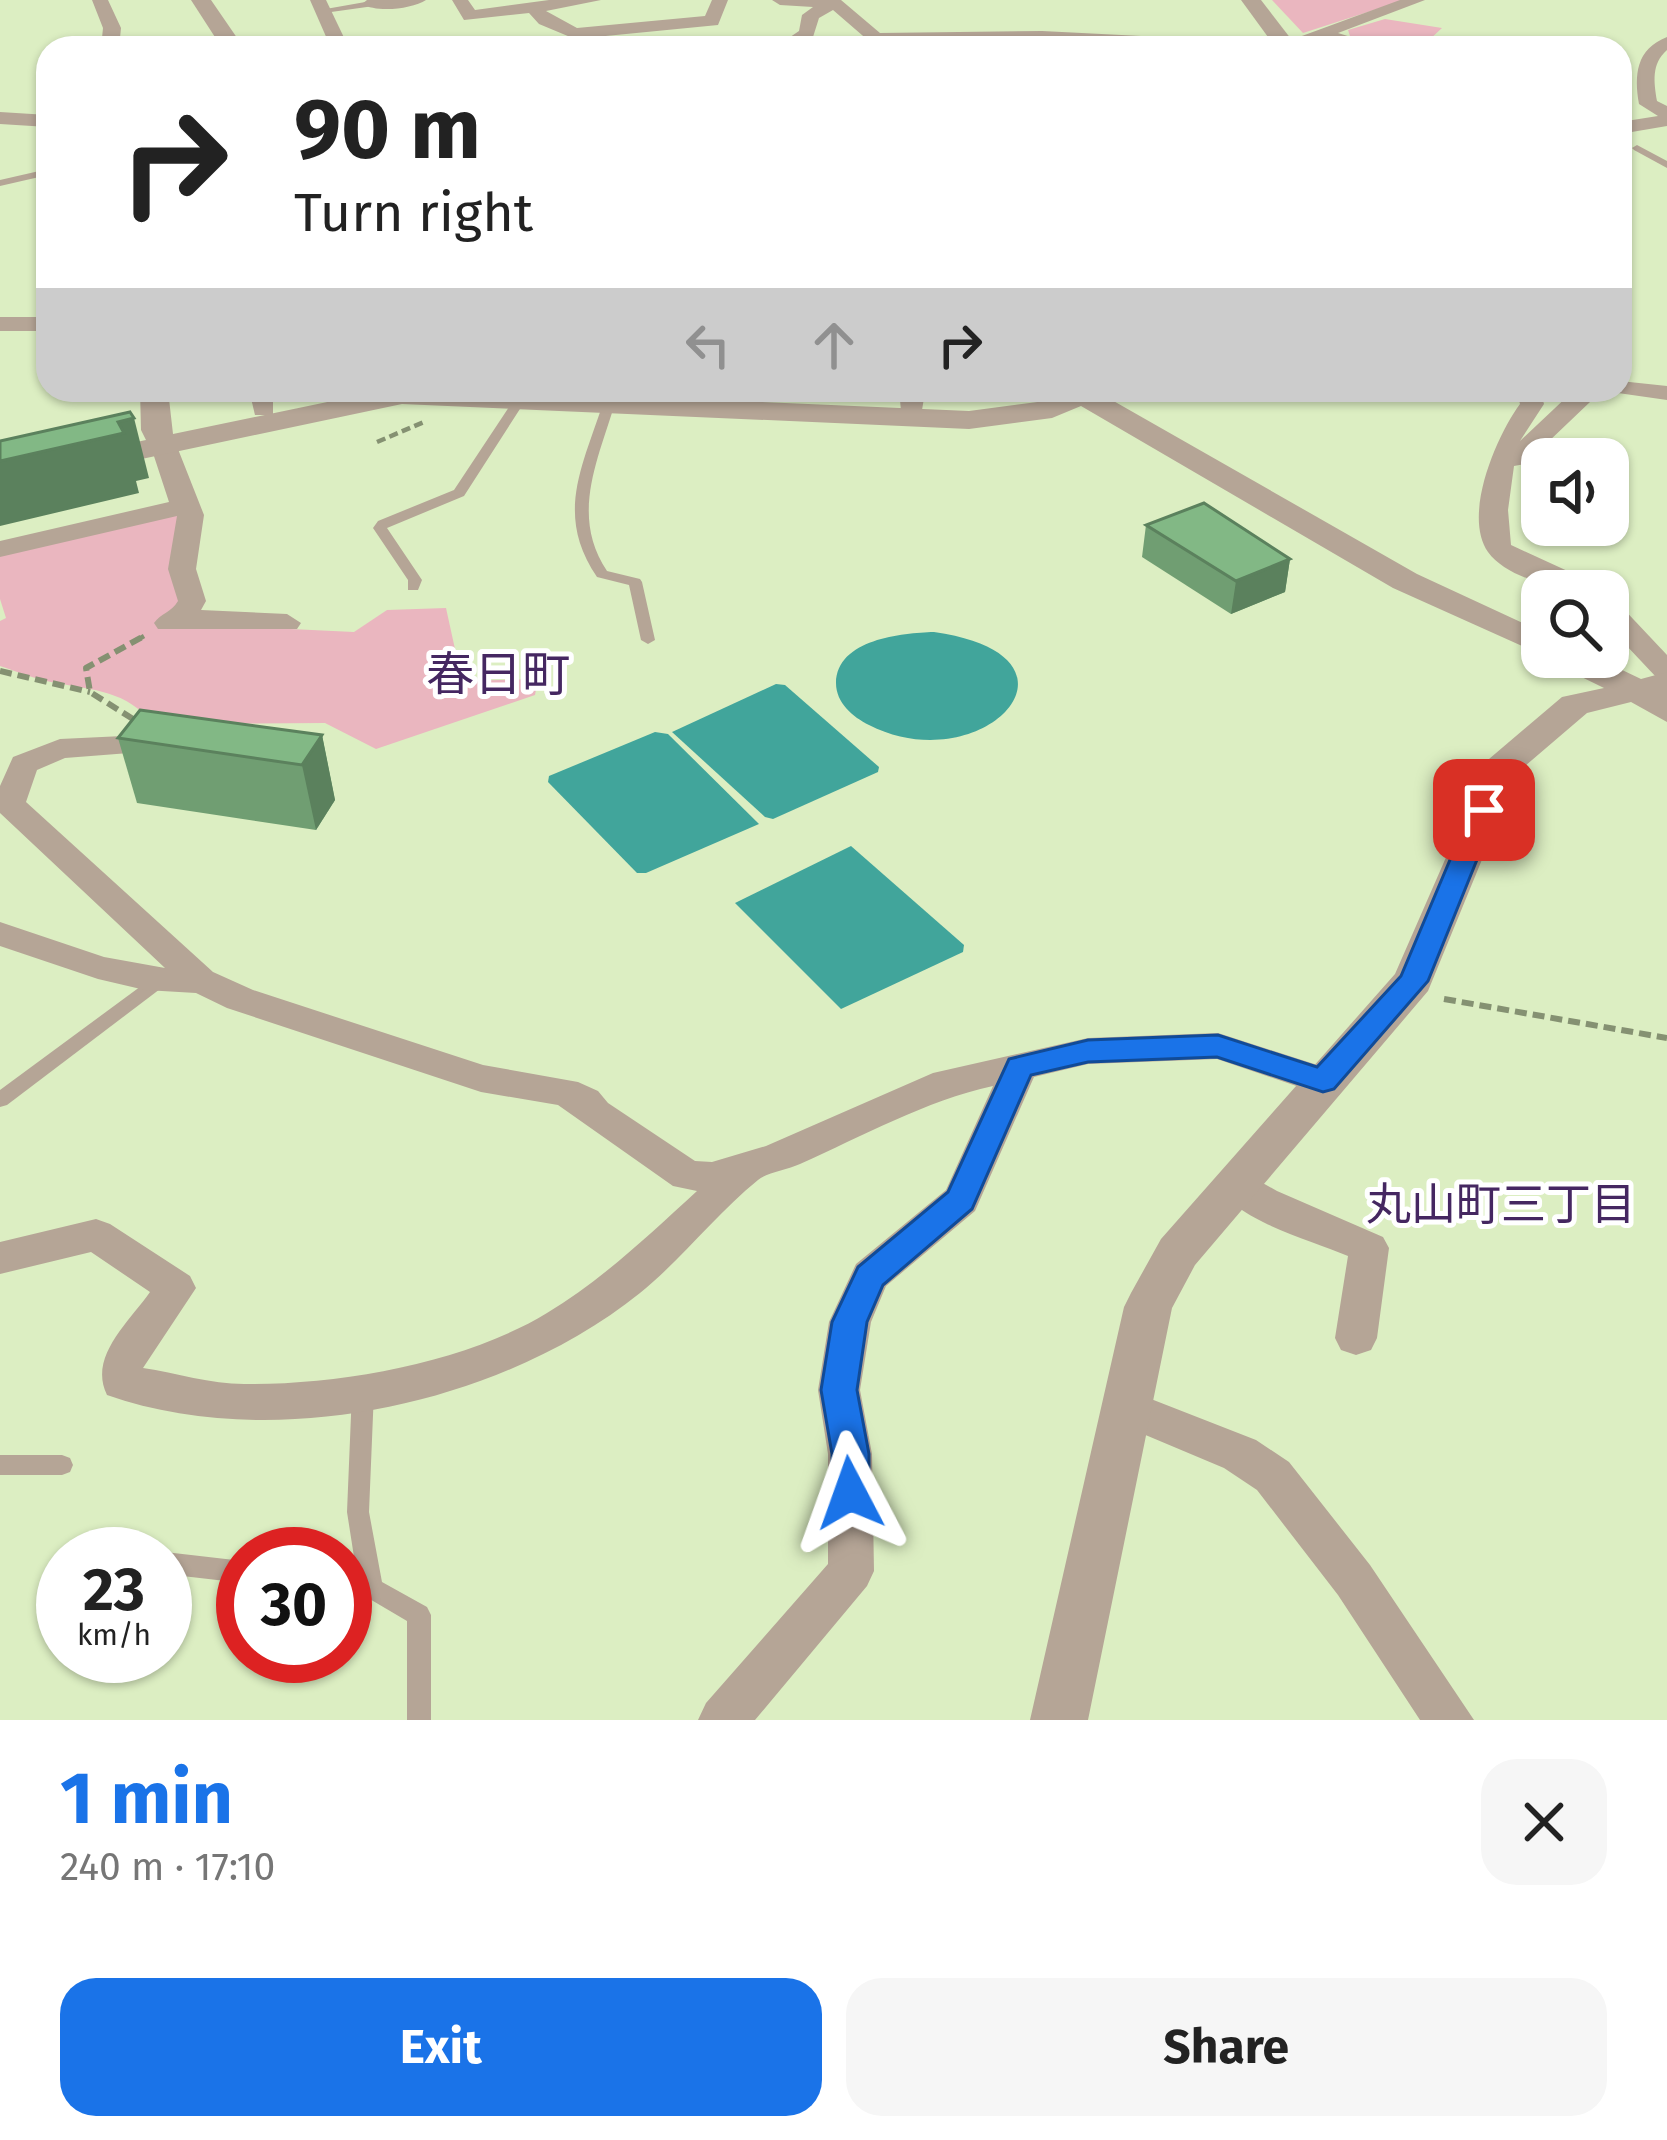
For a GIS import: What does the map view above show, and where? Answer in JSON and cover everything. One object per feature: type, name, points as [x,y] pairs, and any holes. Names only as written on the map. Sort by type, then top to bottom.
[{"type":"street","points":[[100,0],[111,36]]},
{"type":"street","points":[[201,0],[225,36]]},
{"type":"street","points":[[371,4],[418,0]]},
{"type":"street","points":[[460,0],[470,16],[593,0]]},
{"type":"street","points":[[533,7],[544,20],[575,34],[712,21],[721,0]]},
{"type":"street","points":[[780,0],[832,1],[874,36]]},
{"type":"street","points":[[1251,0],[1283,36]]},
{"type":"street","points":[[1314,36],[1417,0]]},
{"type":"street","points":[[802,36],[812,15],[832,1]]},
{"type":"street","points":[[321,5],[335,36]]},
{"type":"street","points":[[1320,34],[1328,36]]},
{"type":"street","points":[[1667,42],[1652,52],[1644,86],[1648,104],[1667,117]]},
{"type":"street","points":[[1632,84],[1644,86]]},
{"type":"street","points":[[1632,125],[1667,117]]},
{"type":"street","points":[[0,118],[36,120]]},
{"type":"street","points":[[1,326],[36,324]]},
{"type":"street","points":[[1632,389],[1667,393]]},
{"type":"street","points":[[155,402],[156,430],[191,515],[182,569],[191,602],[175,620]]},
{"type":"street","points":[[0,480],[368,402]]},
{"type":"street","points":[[591,402],[907,404],[1016,417],[1057,402]]},
{"type":"street","points":[[1101,402],[1405,581],[1521,636]]},
{"type":"street","points":[[1531,402],[1510,436],[1499,478],[1494,536],[1499,548],[1543,570]]},
{"type":"street","points":[[1499,478],[1535,436],[1575,402]]},
{"type":"street","points":[[0,549],[184,507]]},
{"type":"street","points":[[175,620],[287,623]]},
{"type":"street","points":[[1629,642],[1659,689]]},
{"type":"street","points":[[1627,678],[1659,689]]},
{"type":"street","points":[[1059,1720],[1148,1307],[1178,1252],[1414,981],[1502,767],[1575,705],[1659,689]]},
{"type":"street","points":[[141,736],[60,749],[24,764],[9,804],[201,981],[241,999],[481,1078],[565,1092],[585,1101],[595,1114],[687,1175],[712,1177],[749,1166],[946,1083],[1088,1051],[1218,1046],[1323,1081]]},
{"type":"street","points":[[0,934],[74,963],[158,982],[201,981]]},
{"type":"street","points":[[723,1720],[851,1571],[850,1454],[839,1390],[850,1322],[870,1276],[961,1200],[1020,1067]]},
{"type":"street","points":[[0,1258],[96,1235],[176,1288],[122,1364],[122,1382],[239,1403],[363,1390],[452,1375],[558,1328],[626,1281],[749,1166]]},
{"type":"street","points":[[1236,1183],[1263,1202],[1369,1248],[1356,1338]]},
{"type":"street","points":[[1151,1418],[1240,1454],[1273,1476],[1354,1580],[1449,1720]]},
{"type":"lane","points":[[321,5],[371,4]]},
{"type":"lane","points":[[1637,148],[1667,165]]},
{"type":"lane","points":[[0,183],[36,175]]},
{"type":"lane","points":[[412,586],[415,580],[380,528],[459,493],[517,402]]},
{"type":"lane","points":[[609,403],[580,501],[586,547],[602,574],[635,582],[648,640]]},
{"type":"lane","points":[[0,1100],[158,982]]},
{"type":"lane","points":[[361,1527],[363,1390]]},
{"type":"lane","points":[[0,1465],[62,1466]]},
{"type":"lane","points":[[372,1589],[419,1615],[419,1720]]},
{"type":"path","points":[[89,692],[86,668],[175,620]]},
{"type":"path","points":[[0,670],[89,692],[131,714],[141,736]]},
{"type":"path","points":[[1406,988],[1449,1001],[1667,1038]]},
{"type":"shaded area","points":[[1272,0],[1405,0],[1303,33]]},
{"type":"shaded area","points":[[1385,19],[1442,28],[1433,36],[1350,36],[1348,30]]},
{"type":"shaded area","points":[[173,515],[182,517],[188,624],[354,632],[387,610],[446,608],[462,681],[538,679],[535,695],[376,749],[325,723],[152,724],[121,698],[0,666],[0,621],[6,618],[0,599],[0,555]]},
{"type":"water","points":[[934,632],[984,645],[1011,665],[1018,687],[1008,709],[984,727],[951,738],[911,739],[869,725],[846,708],[836,683],[847,657],[873,641]]},
{"type":"water","points":[[776,684],[785,685],[879,767],[878,772],[773,819],[765,817],[672,732]]},
{"type":"water","points":[[655,732],[668,734],[759,824],[637,873],[548,782],[549,776]]},
{"type":"water","points":[[851,846],[964,945],[963,952],[841,1009],[735,903]]},
{"type":"building","points":[[130,412],[134,418],[118,422],[124,433],[0,461],[0,441]]},
{"type":"building","points":[[1204,503],[1290,559],[1236,581],[1146,525]]},
{"type":"building","points":[[140,710],[322,735],[302,765],[118,738]]},
{"type":"district","name":"春日町","points":[[498,675]]},
{"type":"district","name":"丸山町三丁目","points":[[1501,1205]]},
{"type":"route","points":[[850,1493],[850,1454],[839,1390],[850,1322],[870,1276],[961,1200],[1020,1067],[1088,1051],[1181,1044],[1218,1046],[1323,1081],[1414,981],[1484,810]]}]
